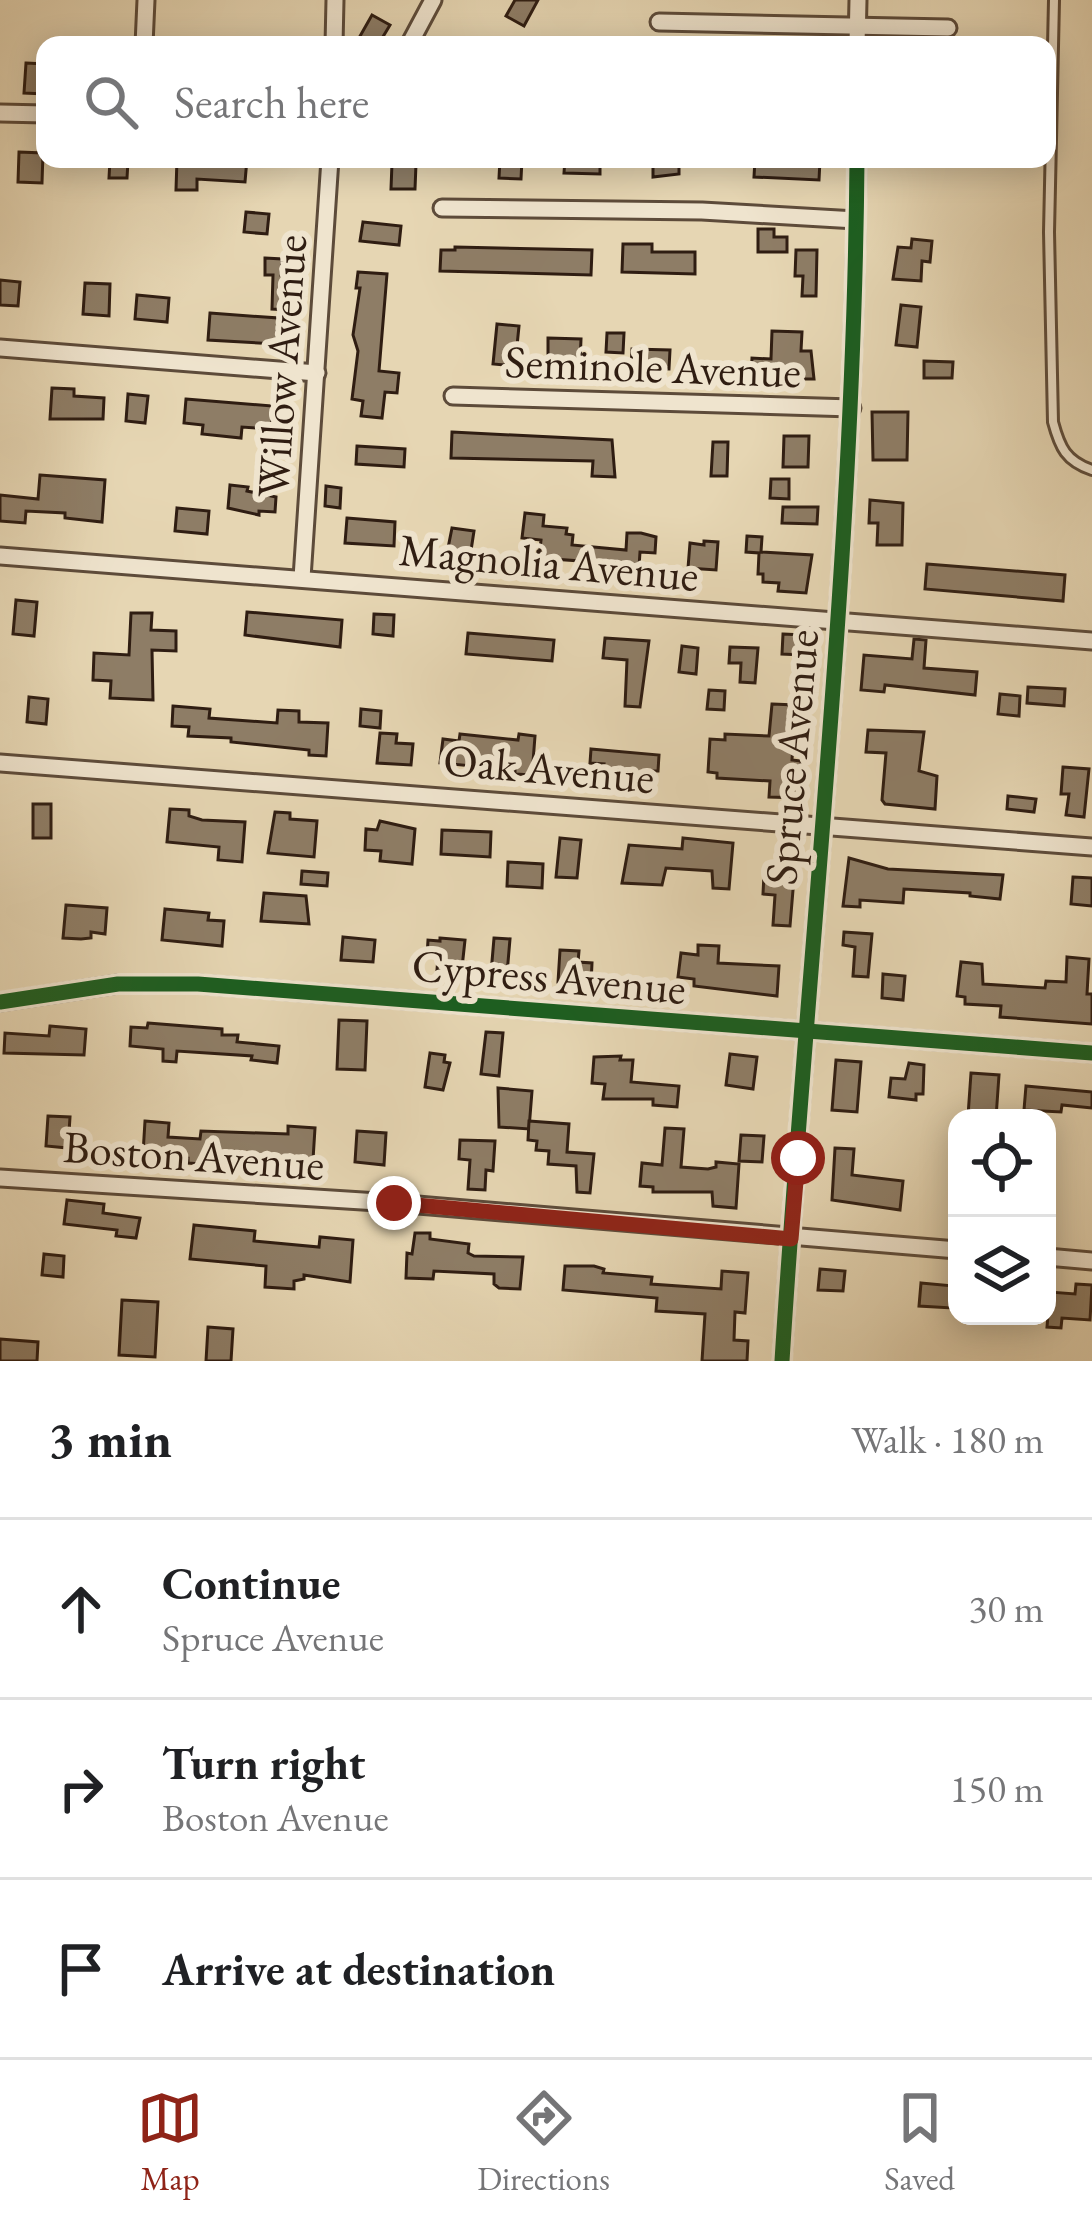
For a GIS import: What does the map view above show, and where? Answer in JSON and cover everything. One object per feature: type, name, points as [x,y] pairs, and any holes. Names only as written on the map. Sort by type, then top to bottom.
[{"type":"street","points":[[144,36],[146,0]]},
{"type":"street","points":[[334,36],[335,0]]},
{"type":"street","points":[[414,36],[433,0]]},
{"type":"street","points":[[857,36],[858,0]]},
{"type":"street","points":[[658,22],[948,28]]},
{"type":"street","points":[[0,113],[36,114]]},
{"type":"street","name":"Willow Avenue","points":[[302,578],[329,168]]},
{"type":"street","name":"Spruce Avenue","points":[[782,1361],[839,621],[852,408],[856,168]]},
{"type":"street","points":[[442,208],[856,220]]},
{"type":"street","points":[[0,348],[317,374]]},
{"type":"street","name":"Seminole Avenue","points":[[453,396],[852,408]]},
{"type":"street","name":"Magnolia Avenue","points":[[0,556],[1092,641]]},
{"type":"street","name":"Oak Avenue","points":[[0,763],[1092,847]]},
{"type":"street","name":"Cypress Avenue","points":[[0,1002],[118,984],[198,984],[1092,1053]]},
{"type":"street","name":"Boston Avenue","points":[[0,1178],[394,1203],[948,1249]]},
{"type":"street","points":[[1056,1258],[1092,1261]]},
{"type":"lane","points":[[1053,36],[1054,0]]},
{"type":"lane","points":[[1050,168],[1053,422],[1060,447],[1073,462],[1092,470]]},
{"type":"building","points":[[515,0],[538,0],[524,26],[506,16]]},
{"type":"building","points":[[372,15],[390,25],[383,36],[360,36]]},
{"type":"building","points":[[26,63],[36,64],[36,94],[24,93]]},
{"type":"building","points":[[19,152],[36,153],[42,183],[18,182]]},
{"type":"building","points":[[110,168],[128,168],[127,178],[109,178]]},
{"type":"building","points":[[177,168],[246,168],[245,182],[197,179],[197,190],[176,190]]},
{"type":"building","points":[[392,168],[416,168],[415,189],[391,189]]},
{"type":"building","points":[[500,168],[522,168],[521,179],[499,178]]},
{"type":"building","points":[[564,168],[600,168],[600,174],[564,173]]},
{"type":"building","points":[[653,168],[679,168],[679,174],[653,177]]},
{"type":"building","points":[[754,168],[820,168],[819,180],[754,177]]},
{"type":"building","points":[[246,212],[269,214],[267,234],[244,232]]},
{"type":"building","points":[[363,222],[401,226],[399,245],[360,241]]},
{"type":"building","points":[[758,229],[774,229],[774,237],[787,237],[787,252],[758,252]]},
{"type":"building","points":[[912,239],[932,241],[930,262],[922,261],[921,281],[893,279],[898,247],[911,248]]},
{"type":"building","points":[[623,244],[652,244],[652,252],[695,252],[695,274],[622,272]]},
{"type":"building","points":[[441,250],[592,250],[591,275],[440,271]]},
{"type":"building","points":[[796,250],[817,250],[816,296],[802,296],[803,276],[795,276]]},
{"type":"building","points":[[265,258],[282,259],[281,275],[290,275],[289,310],[272,309],[273,275],[265,275]]},
{"type":"building","points":[[358,272],[387,274],[379,371],[399,373],[397,393],[385,392],[382,418],[361,416],[363,401],[352,399],[358,351],[353,335]]},
{"type":"building","points":[[0,280],[20,282],[18,306],[0,305]]},
{"type":"building","points":[[85,283],[110,284],[109,316],[83,314]]},
{"type":"building","points":[[137,295],[169,298],[167,322],[135,319]]},
{"type":"building","points":[[901,305],[921,307],[917,347],[896,345]]},
{"type":"building","points":[[210,313],[278,318],[276,344],[208,340]]},
{"type":"building","points":[[497,324],[519,326],[515,366],[493,364]]},
{"type":"building","points":[[772,331],[802,332],[801,351],[811,351],[814,379],[751,379],[752,358],[771,359]]},
{"type":"building","points":[[607,333],[624,333],[623,353],[606,352]]},
{"type":"building","points":[[548,338],[581,339],[580,364],[548,364]]},
{"type":"building","points":[[632,349],[670,350],[669,369],[631,368]]},
{"type":"building","points":[[924,361],[953,362],[952,378],[924,378]]},
{"type":"building","points":[[52,388],[74,389],[74,396],[104,398],[103,419],[50,419]]},
{"type":"building","points":[[128,394],[148,396],[145,423],[126,421]]},
{"type":"building","points":[[186,399],[273,406],[271,429],[242,427],[241,438],[202,434],[203,425],[184,423]]},
{"type":"building","points":[[872,412],[908,412],[907,460],[873,460]]},
{"type":"building","points":[[452,432],[612,440],[615,477],[592,476],[593,461],[451,458]]},
{"type":"building","points":[[784,436],[809,436],[808,467],[783,467]]},
{"type":"building","points":[[713,442],[728,442],[727,476],[711,476]]},
{"type":"building","points":[[357,446],[405,449],[404,467],[356,464]]},
{"type":"building","points":[[40,475],[105,480],[102,522],[65,518],[65,513],[26,511],[25,523],[0,521],[0,495],[38,499]]},
{"type":"building","points":[[771,479],[789,479],[789,499],[770,498]]},
{"type":"building","points":[[230,485],[276,497],[275,512],[259,511],[259,515],[228,508]]},
{"type":"building","points":[[326,486],[341,488],[340,508],[325,506]]},
{"type":"building","points":[[870,500],[903,503],[902,545],[877,545],[878,523],[869,523]]},
{"type":"building","points":[[783,507],[818,507],[817,524],[782,523]]},
{"type":"building","points":[[177,508],[209,511],[207,534],[175,531]]},
{"type":"building","points":[[525,513],[544,515],[543,526],[567,528],[566,534],[573,535],[572,545],[626,550],[627,533],[641,533],[656,537],[655,553],[640,552],[638,582],[624,582],[624,575],[593,572],[594,562],[539,558],[541,540],[522,538]]},
{"type":"building","points":[[347,518],[395,522],[394,546],[345,543]]},
{"type":"building","points":[[452,528],[474,531],[470,557],[447,553]]},
{"type":"building","points":[[747,536],[762,537],[761,552],[812,555],[806,593],[778,591],[779,583],[763,582],[763,574],[758,574],[759,553],[746,552]]},
{"type":"building","points":[[704,541],[718,542],[716,570],[688,568],[690,543],[704,545]]},
{"type":"building","points":[[927,564],[1065,575],[1063,601],[925,589]]},
{"type":"building","points":[[16,600],[37,602],[34,636],[13,634]]},
{"type":"building","points":[[247,612],[342,620],[340,647],[245,635]]},
{"type":"building","points":[[131,613],[152,613],[151,630],[176,631],[176,651],[152,650],[153,700],[110,698],[111,681],[93,680],[94,653],[129,655]]},
{"type":"building","points":[[374,614],[394,615],[393,636],[373,634]]},
{"type":"building","points":[[468,633],[554,640],[552,661],[466,654]]},
{"type":"building","points":[[783,634],[803,635],[802,655],[782,654]]},
{"type":"building","points":[[605,638],[649,641],[640,707],[625,706],[627,660],[603,658]]},
{"type":"building","points":[[914,639],[926,640],[924,668],[977,672],[975,695],[885,685],[884,692],[861,690],[864,655],[912,659]]},
{"type":"building","points":[[682,646],[698,648],[696,674],[679,672]]},
{"type":"building","points":[[730,647],[758,648],[755,683],[740,682],[741,663],[729,663]]},
{"type":"building","points":[[800,656],[816,657],[812,702],[796,701]]},
{"type":"building","points":[[1028,687],[1065,689],[1064,706],[1027,703]]},
{"type":"building","points":[[709,690],[725,691],[724,710],[707,709]]},
{"type":"building","points":[[1000,694],[1020,696],[1019,716],[998,714]]},
{"type":"building","points":[[29,697],[48,699],[46,724],[27,722]]},
{"type":"building","points":[[772,704],[795,705],[792,760],[801,761],[799,798],[769,797],[770,781],[717,778],[717,773],[708,772],[710,739],[725,740],[725,734],[769,736]]},
{"type":"building","points":[[173,706],[210,709],[209,718],[277,723],[278,710],[299,711],[299,722],[328,723],[326,756],[231,742],[231,738],[188,736],[189,727],[172,726]]},
{"type":"building","points":[[361,709],[381,711],[380,728],[360,726]]},
{"type":"building","points":[[868,730],[924,732],[919,771],[937,776],[935,809],[885,804],[886,753],[866,752]]},
{"type":"building","points":[[380,733],[397,734],[396,743],[413,744],[411,765],[377,763]]},
{"type":"building","points":[[460,734],[518,740],[519,734],[535,736],[532,775],[440,763],[443,739],[459,741]]},
{"type":"building","points":[[591,749],[659,755],[658,771],[642,771],[641,785],[602,781],[604,764],[590,763]]},
{"type":"building","points":[[1063,767],[1089,769],[1084,817],[1066,815],[1069,794],[1061,794]]},
{"type":"building","points":[[1008,796],[1036,799],[1034,812],[1007,809]]},
{"type":"building","points":[[33,804],[51,804],[51,838],[33,838]]},
{"type":"building","points":[[170,809],[189,810],[189,816],[202,820],[245,822],[242,862],[218,860],[219,847],[167,842]]},
{"type":"building","points":[[275,812],[290,813],[290,819],[317,821],[314,857],[268,853]]},
{"type":"building","points":[[380,821],[415,829],[412,864],[380,861],[381,851],[365,850],[366,829],[377,830]]},
{"type":"building","points":[[442,830],[491,832],[490,857],[441,854]]},
{"type":"building","points":[[560,838],[581,840],[577,878],[556,877]]},
{"type":"building","points":[[683,838],[733,843],[729,889],[713,888],[712,871],[666,868],[662,885],[622,883],[629,845],[682,849]]},
{"type":"building","points":[[849,858],[888,869],[1003,875],[1000,899],[904,889],[903,903],[860,900],[860,907],[843,906]]},
{"type":"building","points":[[508,862],[543,864],[542,888],[507,886]]},
{"type":"building","points":[[302,871],[328,873],[327,886],[301,884]]},
{"type":"building","points":[[764,874],[794,878],[790,926],[773,925],[775,895],[763,894]]},
{"type":"building","points":[[1073,877],[1092,878],[1092,906],[1071,904]]},
{"type":"building","points":[[264,893],[306,896],[309,924],[261,921]]},
{"type":"building","points":[[66,905],[107,908],[105,934],[63,938]]},
{"type":"building","points":[[165,909],[209,913],[208,920],[224,921],[222,946],[162,940]]},
{"type":"building","points":[[844,932],[872,934],[868,977],[853,976],[855,947],[843,945]]},
{"type":"building","points":[[343,937],[375,940],[373,962],[341,960]]},
{"type":"building","points":[[494,938],[510,939],[507,974],[491,973]]},
{"type":"building","points":[[428,940],[465,940],[461,977],[437,970],[438,957],[427,956]]},
{"type":"building","points":[[698,945],[719,946],[718,963],[779,966],[777,996],[694,986],[694,979],[678,977],[681,953],[698,955]]},
{"type":"building","points":[[560,950],[579,951],[578,962],[592,963],[591,984],[558,982]]},
{"type":"building","points":[[1067,957],[1089,959],[1087,994],[1092,994],[1092,1024],[1000,1017],[1001,1006],[965,1004],[965,997],[957,996],[961,962],[982,964],[983,984],[1045,988],[1046,981],[1066,982]]},
{"type":"building","points":[[883,974],[905,976],[903,1000],[882,998]]},
{"type":"building","points":[[339,1020],[367,1021],[365,1070],[337,1069]]},
{"type":"building","points":[[148,1023],[222,1029],[222,1035],[238,1035],[237,1042],[279,1046],[277,1063],[251,1060],[252,1056],[177,1051],[176,1062],[163,1061],[163,1049],[130,1046],[131,1027],[147,1028]]},
{"type":"building","points":[[50,1026],[86,1029],[84,1055],[4,1053],[5,1033],[49,1036]]},
{"type":"building","points":[[486,1032],[503,1033],[499,1076],[481,1074]]},
{"type":"building","points":[[430,1053],[445,1055],[444,1062],[450,1063],[443,1090],[425,1087]]},
{"type":"building","points":[[730,1054],[757,1057],[753,1089],[726,1085]]},
{"type":"building","points":[[621,1056],[620,1060],[633,1060],[631,1082],[679,1086],[677,1107],[653,1105],[653,1099],[603,1099],[605,1084],[592,1083],[594,1057]]},
{"type":"building","points":[[836,1060],[861,1062],[857,1112],[832,1110]]},
{"type":"building","points":[[909,1063],[924,1065],[923,1094],[916,1094],[916,1100],[889,1097],[891,1078],[905,1079]]},
{"type":"building","points":[[971,1073],[999,1075],[997,1109],[968,1109]]},
{"type":"building","points":[[1026,1086],[1092,1092],[1092,1108],[1024,1109]]},
{"type":"building","points":[[498,1088],[532,1091],[529,1129],[499,1127]]},
{"type":"building","points":[[48,1116],[70,1117],[68,1148],[46,1146]]},
{"type":"building","points":[[145,1121],[169,1123],[168,1137],[200,1139],[201,1131],[288,1134],[288,1126],[315,1128],[313,1160],[217,1155],[216,1165],[143,1154]]},
{"type":"building","points":[[529,1121],[569,1124],[567,1152],[594,1154],[590,1193],[577,1192],[576,1166],[548,1164],[549,1151],[536,1150],[537,1141],[528,1140]]},
{"type":"building","points":[[665,1128],[684,1129],[681,1167],[739,1164],[736,1208],[713,1206],[712,1192],[653,1192],[653,1187],[640,1186],[642,1163],[662,1165]]},
{"type":"building","points":[[357,1131],[386,1133],[384,1165],[355,1162]]},
{"type":"building","points":[[741,1135],[764,1136],[762,1162],[739,1161]]},
{"type":"building","points":[[460,1140],[495,1141],[493,1171],[486,1170],[485,1190],[468,1189],[470,1160],[459,1159]]},
{"type":"building","points":[[835,1148],[854,1149],[852,1175],[903,1181],[900,1210],[832,1200]]},
{"type":"building","points":[[67,1200],[104,1204],[103,1213],[140,1218],[136,1238],[116,1236],[117,1230],[64,1224]]},
{"type":"building","points":[[194,1225],[255,1231],[254,1241],[319,1247],[320,1237],[353,1240],[350,1282],[304,1275],[294,1281],[294,1289],[265,1287],[266,1266],[190,1259]]},
{"type":"building","points":[[415,1233],[469,1244],[468,1253],[474,1256],[523,1257],[520,1289],[499,1288],[494,1274],[434,1271],[433,1279],[406,1278],[407,1253],[412,1254]]},
{"type":"building","points":[[44,1254],[64,1256],[63,1277],[42,1275]]},
{"type":"building","points":[[565,1266],[594,1266],[604,1269],[603,1273],[652,1277],[651,1284],[721,1289],[722,1271],[748,1273],[745,1313],[735,1312],[734,1340],[748,1341],[747,1361],[702,1361],[705,1314],[656,1311],[657,1298],[563,1290]]},
{"type":"building","points":[[820,1269],[845,1271],[843,1291],[818,1290]]},
{"type":"building","points":[[921,1283],[948,1285],[948,1308],[919,1306]]},
{"type":"building","points":[[1076,1284],[1092,1285],[1090,1320],[1062,1318],[1061,1328],[1047,1327],[1056,1325],[1056,1292],[1075,1294]]},
{"type":"building","points":[[122,1300],[158,1302],[155,1357],[119,1355]]},
{"type":"building","points":[[208,1327],[233,1329],[231,1361],[206,1361]]},
{"type":"building","points":[[0,1339],[38,1342],[37,1361],[0,1361]]},
{"type":"cycle path","points":[[782,1361],[839,610],[857,168]]},
{"type":"cycle path","points":[[0,1002],[118,984],[198,984],[1092,1053]]},
{"type":"route","points":[[394,1203],[791,1239],[798,1158]]}]
